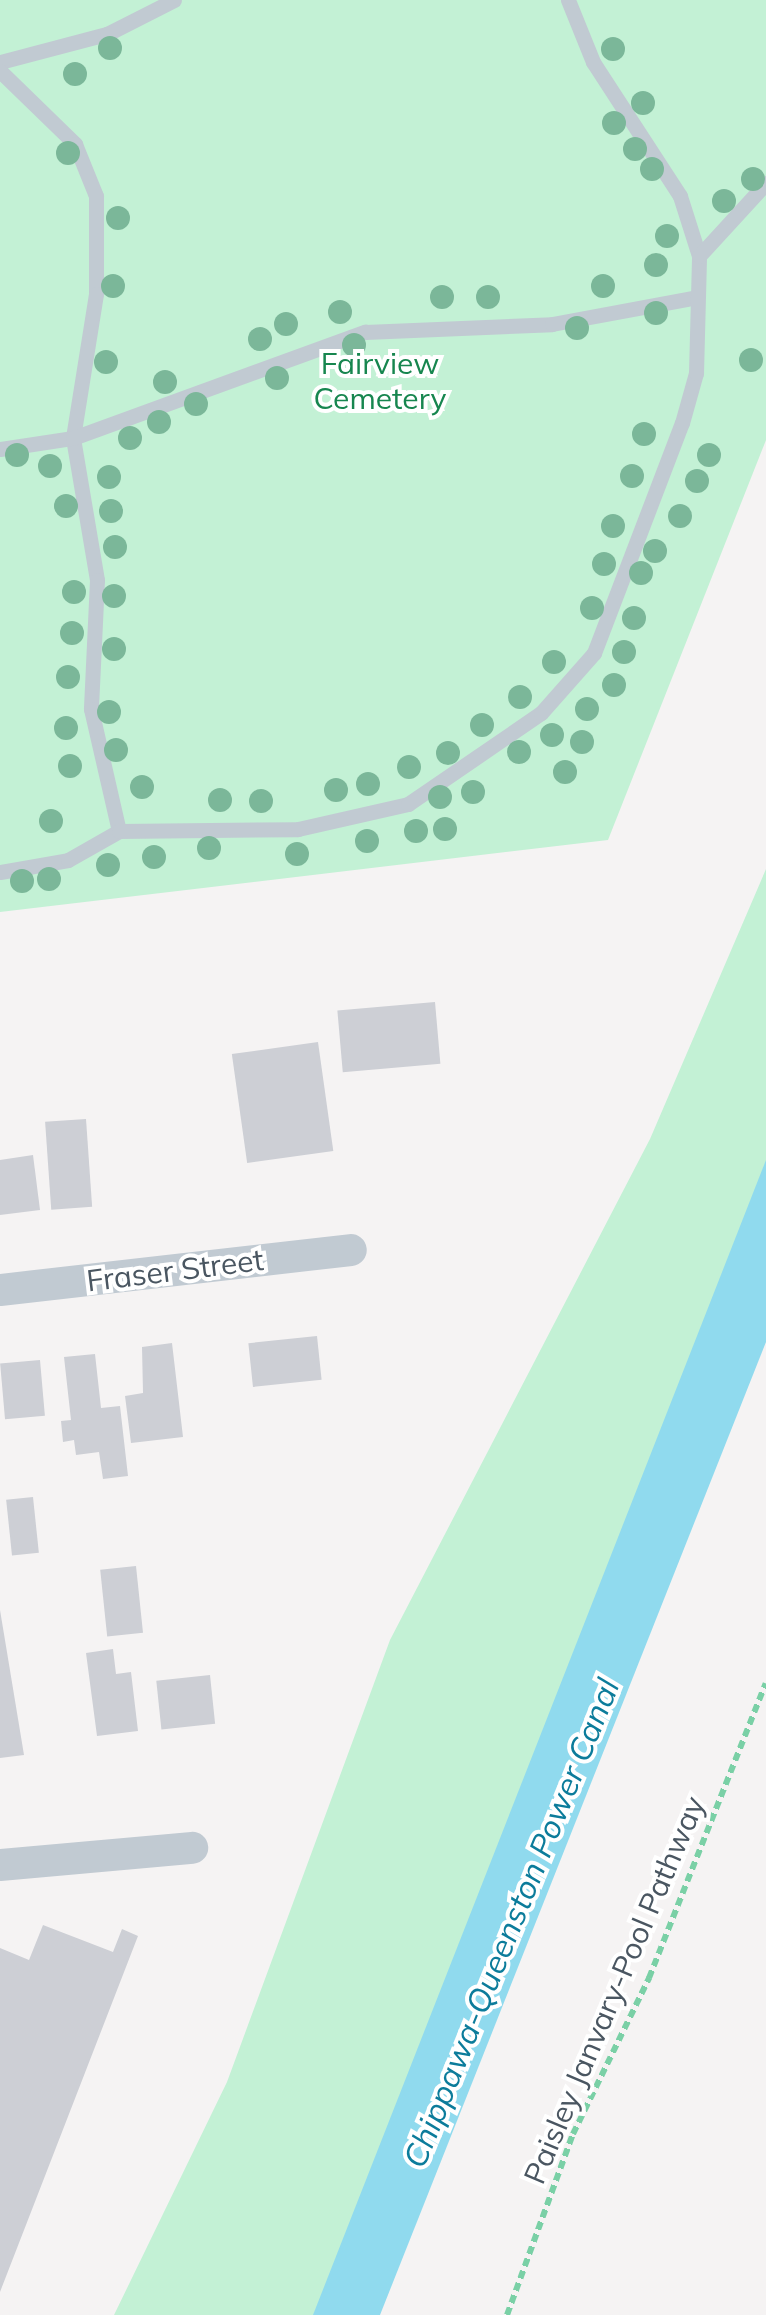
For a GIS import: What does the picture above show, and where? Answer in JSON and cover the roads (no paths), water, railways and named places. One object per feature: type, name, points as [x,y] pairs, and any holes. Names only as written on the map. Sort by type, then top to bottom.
[{"type":"street","name":"Fraser Street","points":[[0,1290],[351,1250]]},
{"type":"street","points":[[0,1865],[192,1848]]},
{"type":"lane","points":[[0,62],[107,34],[174,0]]},
{"type":"lane","points":[[0,872],[68,860],[119,830],[352,820],[408,804],[541,713],[594,653],[676,440],[696,374],[692,298],[699,256],[680,196],[608,88],[568,0]]},
{"type":"lane","points":[[0,70],[75,144],[96,196],[96,294],[74,438],[97,580],[91,708],[119,830]]},
{"type":"lane","points":[[699,256],[766,183]]},
{"type":"lane","points":[[0,449],[74,438],[365,332],[552,324],[692,298]]},
{"type":"water","name":"Chippawa-Queenston Power Canal","points":[[766,1160],[766,1342],[380,2315],[313,2315]]},
{"type":"park label","name":"Fairview Cemetery","points":[[380,380]]}]
